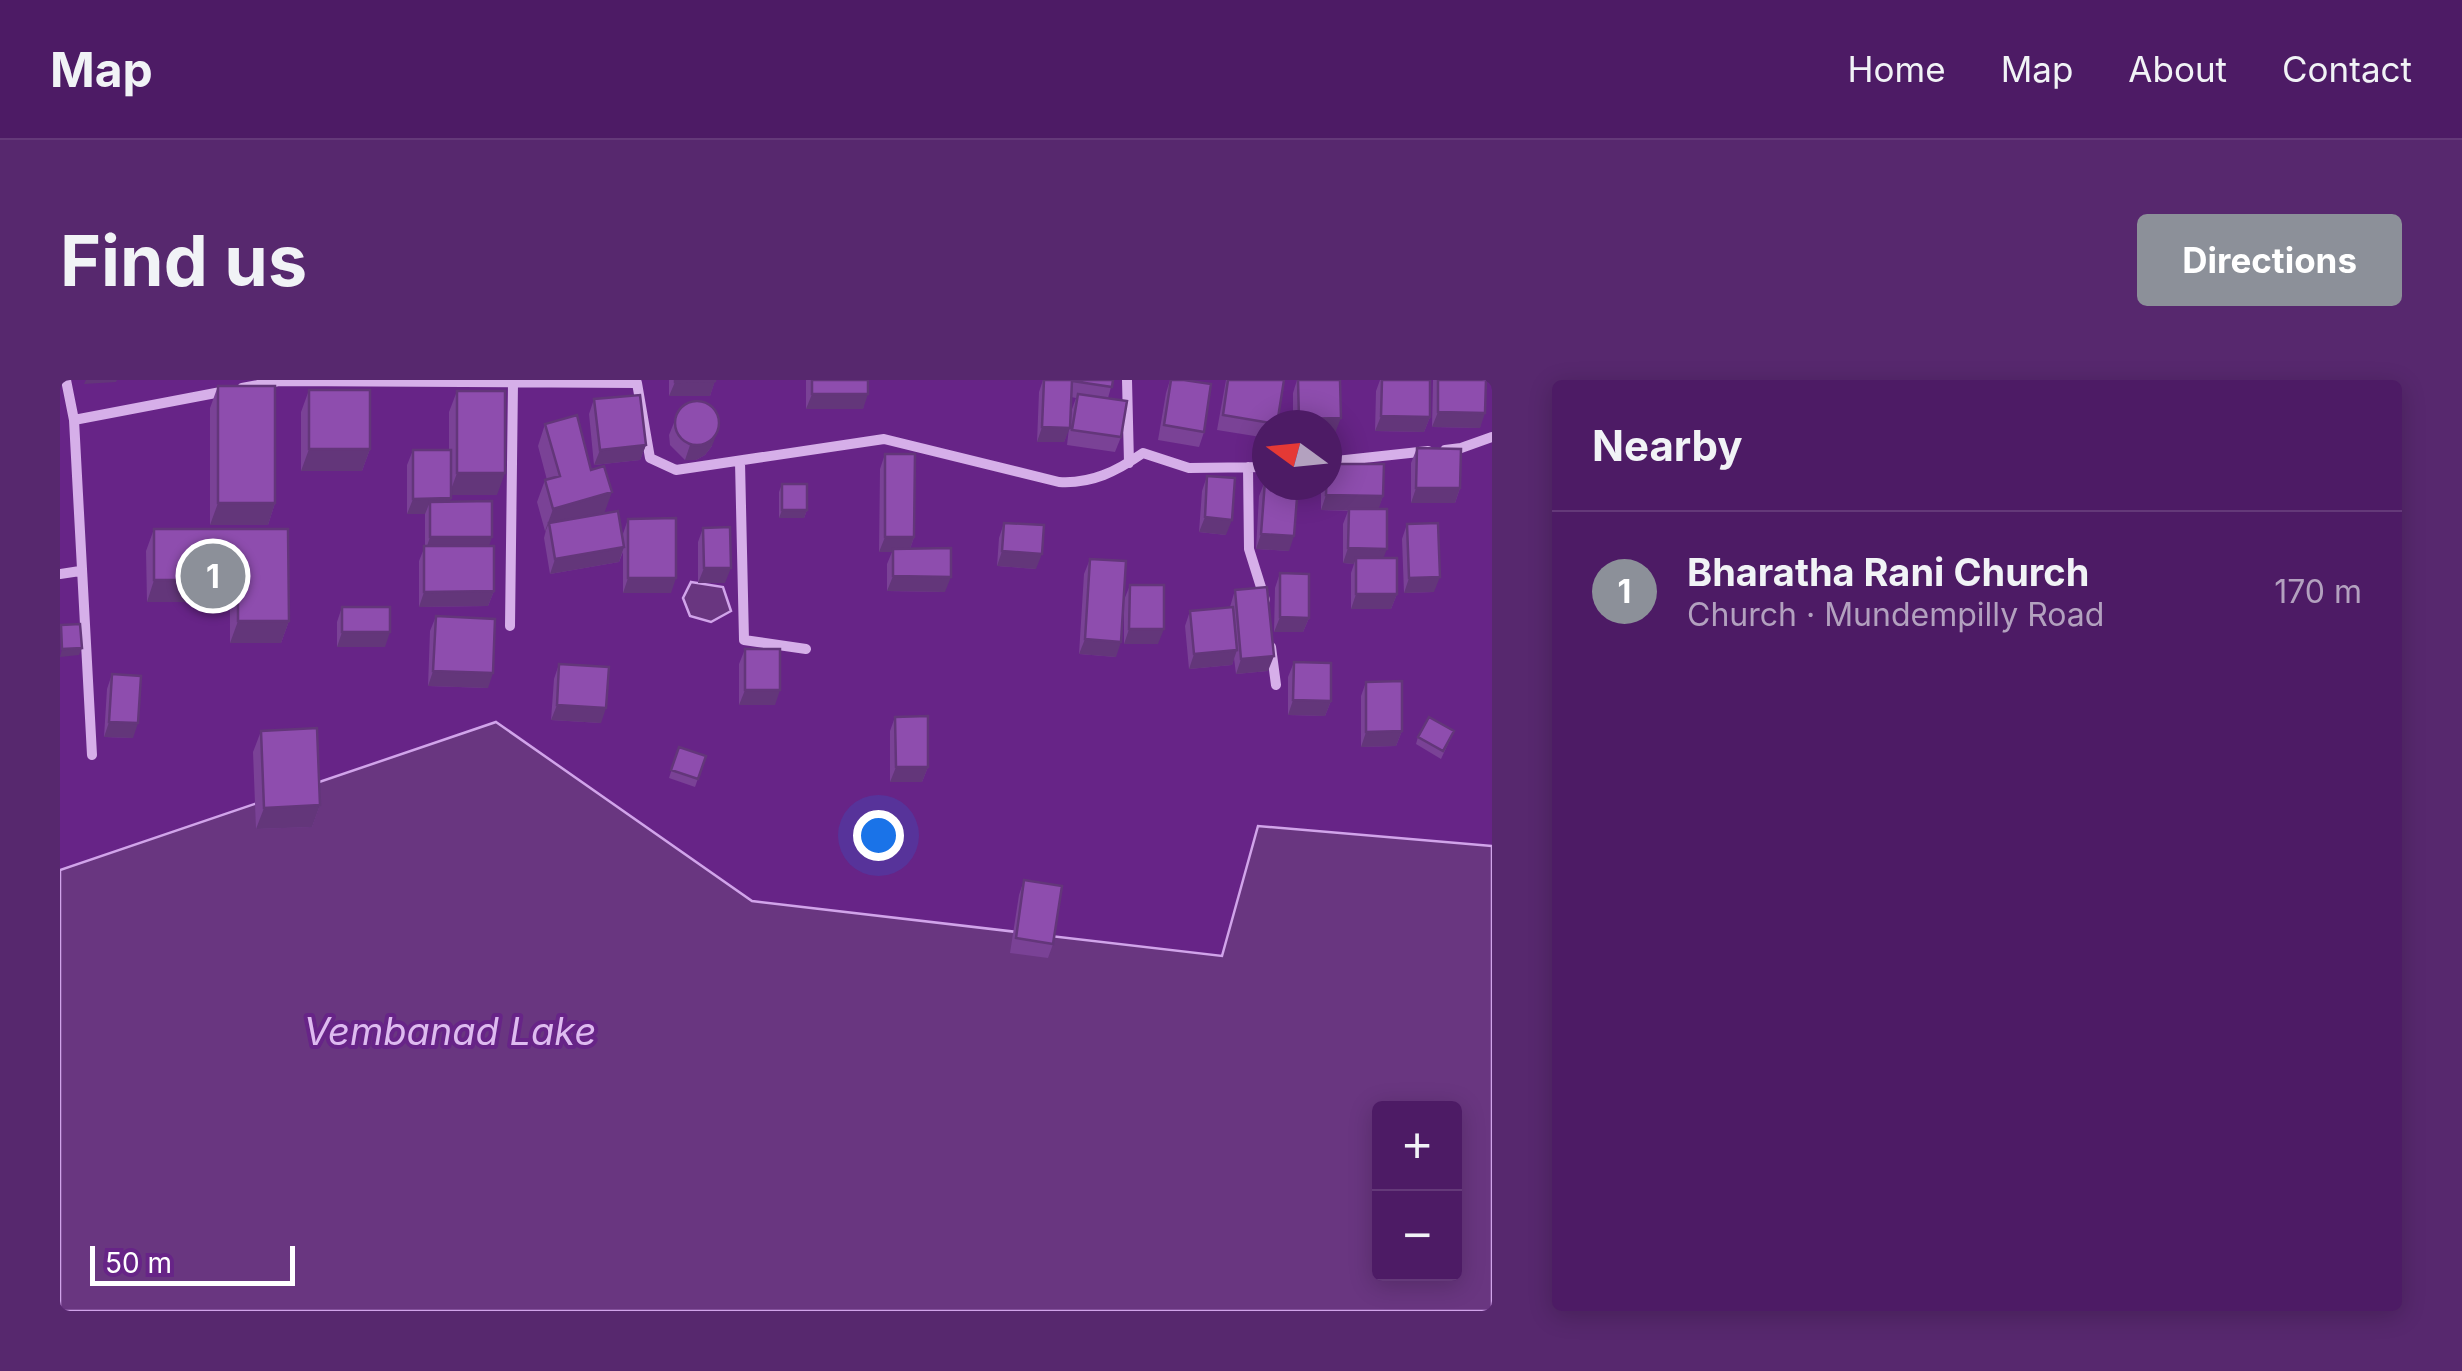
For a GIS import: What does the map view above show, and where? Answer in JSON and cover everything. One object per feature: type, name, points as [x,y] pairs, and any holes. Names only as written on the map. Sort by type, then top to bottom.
[{"type":"street","points":[[66,380],[74,420],[92,754]]},
{"type":"street","points":[[1126,380],[1129,463]]},
{"type":"street","points":[[74,420],[279,381],[637,383],[650,458],[676,470],[884,439],[1059,482],[1077,483],[1117,471],[1143,452],[1188,468],[1252,467]]},
{"type":"street","points":[[510,626],[513,383]]},
{"type":"street","points":[[1342,460],[1461,448],[1492,437]]},
{"type":"street","points":[[740,462],[744,640],[806,649]]},
{"type":"street","points":[[1248,467],[1248,549],[1268,620]]},
{"type":"street","points":[[60,574],[80,571]]},
{"type":"street","points":[[1270,636],[1276,685]]},
{"type":"water","points":[[691,582],[723,587],[731,611],[711,622],[690,616],[683,598]]},
{"type":"water","name":"Vembanad Lake","points":[[496,722],[752,901],[1222,956],[1258,826],[1492,846],[1492,1311],[60,1311],[60,870]]},
{"type":"building","points":[[812,380],[868,380],[868,394],[812,394]]},
{"type":"building","points":[[1044,380],[1072,380],[1070,428],[1042,427]]},
{"type":"building","points":[[1072,380],[1113,380],[1112,387]]},
{"type":"building","points":[[1171,380],[1211,384],[1204,432],[1164,425]]},
{"type":"building","points":[[1228,380],[1284,380],[1279,410],[1252,410],[1252,420],[1223,415]]},
{"type":"building","points":[[1298,380],[1340,380],[1341,410],[1299,410]]},
{"type":"building","points":[[1382,380],[1430,380],[1430,417],[1381,416]]},
{"type":"building","points":[[1438,380],[1486,380],[1485,413],[1438,412]]},
{"type":"building","points":[[218,386],[275,386],[275,503],[218,503]]},
{"type":"building","points":[[309,390],[370,390],[370,449],[309,449]]},
{"type":"building","points":[[457,391],[505,391],[505,473],[457,473]]},
{"type":"building","points":[[1078,394],[1127,401],[1121,437],[1072,430]]},
{"type":"building","points":[[640,395],[646,445],[600,450],[594,399]]},
{"type":"building","points":[[697,401],[712,408],[719,423],[712,438],[697,445],[682,438],[675,423],[682,408]]},
{"type":"building","points":[[577,415],[591,470],[604,466],[612,492],[553,509],[545,480],[560,476],[545,424]]},
{"type":"building","points":[[1417,448],[1461,449],[1460,488],[1416,488]]},
{"type":"building","points":[[413,450],[451,450],[451,498],[413,499]]},
{"type":"building","points":[[885,454],[915,454],[914,537],[885,537]]},
{"type":"building","points":[[1342,464],[1384,464],[1383,496],[1342,495]]},
{"type":"building","points":[[1207,476],[1235,478],[1232,520],[1205,517]]},
{"type":"building","points":[[782,484],[807,484],[807,510],[782,510]]},
{"type":"building","points":[[1264,500],[1297,500],[1294,536],[1261,534]]},
{"type":"building","points":[[492,501],[492,537],[430,537],[430,502]]},
{"type":"building","points":[[1349,509],[1387,509],[1387,549],[1348,548]]},
{"type":"building","points":[[618,511],[624,547],[555,559],[549,523]]},
{"type":"building","points":[[676,518],[676,578],[628,578],[628,519]]},
{"type":"building","points":[[1004,523],[1044,525],[1042,554],[1002,551]]},
{"type":"building","points":[[1438,523],[1440,577],[1409,578],[1407,524]]},
{"type":"building","points":[[730,527],[731,568],[704,568],[703,528]]},
{"type":"building","points":[[154,529],[288,529],[289,621],[238,621],[238,580],[154,580]]},
{"type":"building","points":[[424,546],[494,546],[494,591],[424,592]]},
{"type":"building","points":[[951,548],[951,577],[893,576],[893,549]]},
{"type":"building","points":[[1356,558],[1397,558],[1397,594],[1356,594]]},
{"type":"building","points":[[1090,559],[1126,561],[1121,642],[1085,639]]},
{"type":"building","points":[[1280,573],[1309,574],[1309,618],[1280,617]]},
{"type":"building","points":[[1130,585],[1164,585],[1164,629],[1129,629]]},
{"type":"building","points":[[1267,587],[1274,656],[1241,659],[1235,590]]},
{"type":"building","points":[[342,607],[390,607],[390,632],[342,632]]},
{"type":"building","points":[[1233,607],[1237,650],[1194,654],[1190,611]]},
{"type":"building","points":[[436,616],[495,619],[493,673],[433,671]]},
{"type":"building","points":[[80,624],[82,648],[62,649],[61,625]]},
{"type":"building","points":[[745,649],[780,649],[780,690],[745,690]]},
{"type":"building","points":[[1294,662],[1331,663],[1331,701],[1293,700]]},
{"type":"building","points":[[559,664],[609,667],[606,708],[557,705]]},
{"type":"building","points":[[112,674],[141,676],[138,723],[109,722]]},
{"type":"building","points":[[1402,681],[1402,731],[1366,732],[1366,682]]},
{"type":"building","points":[[928,716],[928,767],[896,767],[895,717]]},
{"type":"building","points":[[1429,717],[1454,731],[1443,751],[1418,737]]},
{"type":"building","points":[[317,728],[320,805],[264,808],[261,731]]},
{"type":"building","points":[[679,747],[706,756],[698,779],[671,770]]},
{"type":"building","points":[[1024,880],[1062,886],[1053,944],[1016,938]]},
{"type":"place","name":"Bharatha Rani Church","points":[[213,576]]}]
